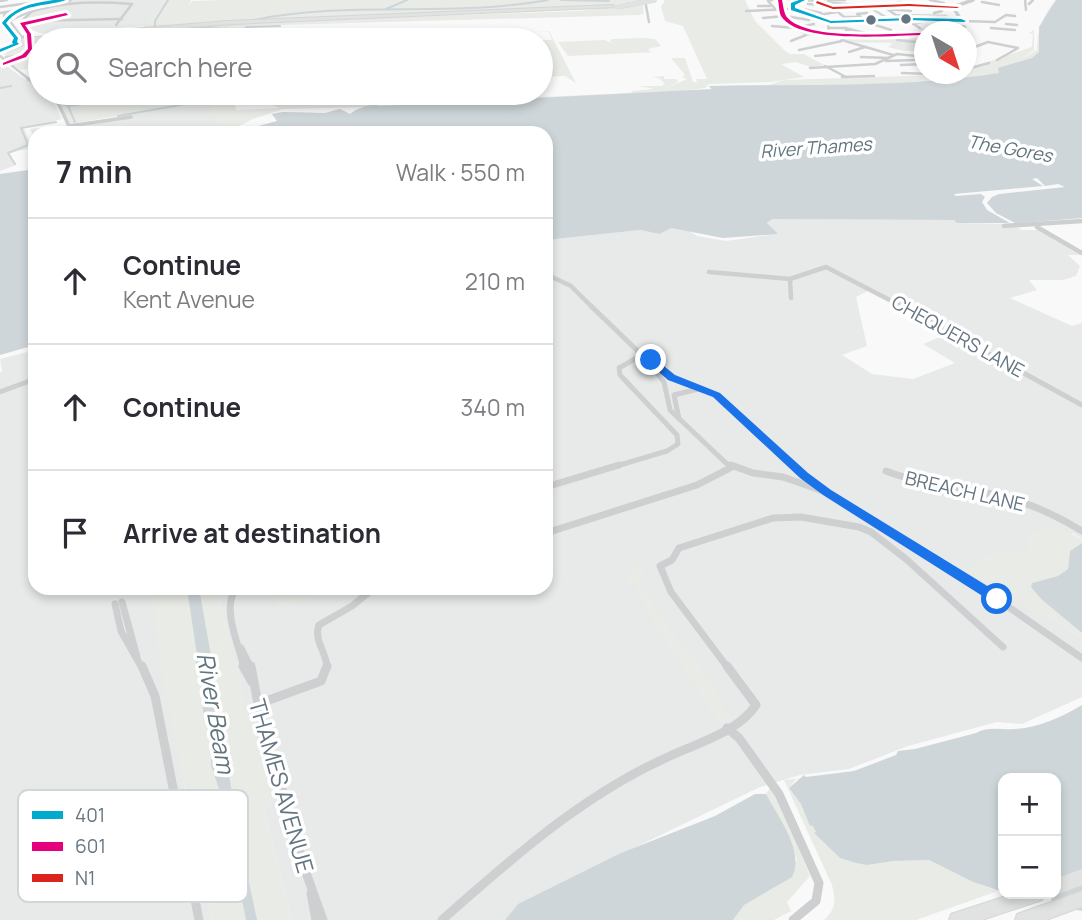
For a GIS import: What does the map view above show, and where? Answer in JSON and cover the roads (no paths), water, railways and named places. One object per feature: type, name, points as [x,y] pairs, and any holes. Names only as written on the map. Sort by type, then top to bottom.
[{"type":"main road","points":[[615,7],[647,0]]},
{"type":"main road","points":[[158,28],[615,7],[655,0]]},
{"type":"main road","points":[[111,28],[117,25]]},
{"type":"main road","points":[[0,55],[16,42],[28,40]]},
{"type":"main road","points":[[0,55],[28,41]]},
{"type":"main road","points":[[1061,885],[1082,877]]},
{"type":"main road","points":[[957,920],[1021,899]]},
{"type":"main road","points":[[1023,920],[1082,899]]},
{"type":"street","points":[[0,1],[7,0]]},
{"type":"street","points":[[0,7],[51,0]]},
{"type":"street","points":[[9,13],[64,0]]},
{"type":"street","points":[[9,13],[70,0]]},
{"type":"street","points":[[647,0],[649,21]]},
{"type":"street","points":[[793,9],[792,5],[802,0]]},
{"type":"street","points":[[819,1],[845,0]]},
{"type":"street","points":[[930,0],[944,3],[940,6]]},
{"type":"street","points":[[918,7],[953,7],[973,0]]},
{"type":"street","points":[[757,1],[778,3]]},
{"type":"street","points":[[770,2],[776,10]]},
{"type":"street","points":[[758,6],[770,2]]},
{"type":"street","points":[[901,2],[883,6],[896,15],[952,21]]},
{"type":"street","points":[[982,2],[998,2]]},
{"type":"street","points":[[11,20],[36,8],[132,4],[117,25]]},
{"type":"street","points":[[808,4],[860,8]]},
{"type":"street","points":[[934,13],[942,11],[935,7]]},
{"type":"street","points":[[953,7],[961,21]]},
{"type":"street","points":[[36,8],[22,21],[122,19]]},
{"type":"street","points":[[833,8],[845,17],[860,19],[946,16]]},
{"type":"street","points":[[887,8],[911,11]]},
{"type":"street","points":[[746,11],[793,9],[811,18]]},
{"type":"street","points":[[803,9],[845,28],[873,35],[849,34],[845,28]]},
{"type":"street","points":[[769,11],[784,18]]},
{"type":"street","points":[[763,18],[811,18],[837,12]]},
{"type":"street","points":[[9,13],[13,27],[20,37],[28,39]]},
{"type":"street","points":[[9,13],[4,23],[16,42]]},
{"type":"street","points":[[867,13],[857,14],[860,19],[891,30]]},
{"type":"street","points":[[969,15],[980,20],[1006,24],[1018,24],[1020,20],[1003,18]]},
{"type":"street","points":[[998,22],[1006,15],[1015,16]]},
{"type":"street","points":[[831,22],[871,16]]},
{"type":"street","points":[[831,22],[845,17]]},
{"type":"street","points":[[971,21],[991,17]]},
{"type":"street","points":[[831,22],[832,34]]},
{"type":"street","points":[[808,28],[814,24]]},
{"type":"street","points":[[1003,35],[1006,24]]},
{"type":"street","points":[[772,26],[780,30],[794,26],[817,30]]},
{"type":"street","points":[[794,26],[806,34],[832,34],[845,41],[871,47],[889,58],[914,60]]},
{"type":"street","points":[[991,28],[1016,30]]},
{"type":"street","points":[[790,41],[807,37],[806,34]]},
{"type":"street","points":[[800,50],[845,41]]},
{"type":"street","points":[[977,45],[989,42],[1018,48],[999,59],[990,56]]},
{"type":"street","points":[[849,52],[865,47]]},
{"type":"street","points":[[815,55],[835,54]]},
{"type":"street","points":[[0,55],[28,77]]},
{"type":"street","points":[[825,55],[841,64]]},
{"type":"street","points":[[860,57],[914,58]]},
{"type":"street","points":[[846,69],[876,66],[889,58]]},
{"type":"street","points":[[977,61],[987,64],[977,66]]},
{"type":"street","points":[[810,68],[841,64],[854,67],[876,66]]},
{"type":"street","points":[[824,65],[844,77],[874,76]]},
{"type":"street","points":[[901,66],[914,65]]},
{"type":"street","points":[[902,73],[914,73]]},
{"type":"street","points":[[59,105],[69,126],[131,117]]},
{"type":"street","points":[[1004,226],[1082,221]]},
{"type":"street","points":[[1036,226],[1082,253]]},
{"type":"street","name":"CHEQUERS LANE","points":[[790,279],[821,268],[834,269],[1082,405]]},
{"type":"street","points":[[709,272],[790,279],[791,298]]},
{"type":"street","points":[[553,277],[571,286],[644,357],[664,382],[670,410],[708,448],[732,467],[783,477],[826,492]]},
{"type":"street","points":[[644,357],[683,383],[703,388],[724,402],[793,466],[826,492],[997,599],[1082,658]]},
{"type":"street","points":[[553,484],[667,451],[678,444],[677,435],[620,375],[619,368],[644,357]]},
{"type":"street","points":[[0,392],[28,382]]},
{"type":"street","points":[[666,390],[683,383]]},
{"type":"street","points":[[679,419],[674,395],[677,390],[694,386]]},
{"type":"street","points":[[674,395],[703,388]]},
{"type":"street","points":[[783,477],[794,474],[793,466]]},
{"type":"street","points":[[553,531],[697,485],[732,467]]},
{"type":"street","name":"BREACH LANE","points":[[886,471],[923,485],[1020,501],[1055,515],[1082,531]]},
{"type":"street","points":[[442,920],[556,825],[604,790],[727,728],[751,715],[755,709],[755,702],[677,602],[659,572],[660,566],[672,560],[680,548],[763,519],[801,517],[856,527],[871,532],[906,559],[1003,647]]},
{"type":"street","name":"THAMES AVENUE","points":[[231,595],[230,612],[241,648],[245,675],[252,682],[312,891],[323,920]]},
{"type":"street","points":[[258,704],[321,681],[328,673],[329,664],[317,632],[318,626],[365,595]]},
{"type":"street","points":[[118,603],[121,631],[138,658],[155,696],[173,790]]},
{"type":"street","points":[[727,728],[739,738],[774,785],[819,883],[816,901],[793,920]]},
{"type":"street","name":"THAMES AVENUE","points":[[312,891],[311,905],[316,920]]},
{"type":"street","points":[[195,902],[199,920]]},
{"type":"water","points":[[1056,0],[1082,0],[1082,218],[1021,223],[772,219],[767,223],[778,234],[723,238],[671,228],[660,234],[640,230],[553,239],[553,126],[259,126],[277,121],[272,114],[325,113],[340,109],[350,114],[373,105],[553,105],[553,97],[712,89],[709,86],[914,82],[914,84],[977,84],[977,76],[999,73],[998,68],[1032,58],[1039,52],[1039,27]]},
{"type":"water","points":[[28,170],[28,347],[0,355],[0,174]]},
{"type":"water","points":[[1082,543],[1082,633],[1041,599],[1031,587],[1032,583],[1058,576],[1068,569],[1070,551]]},
{"type":"water","points":[[208,649],[232,790],[219,790],[211,765],[211,733],[203,711],[202,681],[197,672],[195,653]]},
{"type":"water","points":[[1082,705],[1082,911],[1058,906],[1050,899],[1061,899],[1061,773],[998,773],[998,890],[973,882],[929,860],[867,865],[840,858],[814,833],[816,832],[812,825],[810,826],[801,804],[789,788],[804,775],[806,777],[854,771],[896,755],[898,751],[985,730],[1032,727],[1058,718]]},
{"type":"water","points":[[755,794],[766,794],[783,824],[793,845],[795,867],[792,877],[744,905],[733,920],[505,920],[518,904],[621,853],[715,816]]},
{"type":"water","points":[[248,878],[257,920],[246,920],[243,902],[248,902]]},
{"type":"waterway","points":[[155,28],[155,21],[168,0]]},
{"type":"waterway","points":[[386,9],[407,0]]},
{"type":"waterway","points":[[254,20],[327,11],[474,8],[548,0]]},
{"type":"waterway","points":[[561,0],[609,1]]},
{"type":"waterway","points":[[805,0],[867,6],[894,22]]},
{"type":"waterway","points":[[246,28],[280,26]]},
{"type":"waterway","points":[[897,40],[914,42]]},
{"type":"waterway","points":[[6,57],[28,54]]},
{"type":"waterway","points":[[0,88],[11,86]]},
{"type":"waterway","points":[[68,106],[75,105]]},
{"type":"waterway","points":[[118,116],[180,105]]},
{"type":"waterway","points":[[68,106],[75,122]]},
{"type":"waterway","points":[[33,126],[56,122]]},
{"type":"waterway","points":[[28,127],[21,128],[28,145]]},
{"type":"waterway","points":[[15,164],[8,153],[28,145]]},
{"type":"waterway","name":"River Beam","points":[[194,595],[205,662]]},
{"type":"water label","name":"River Thames","points":[[816,148]]},
{"type":"water label","name":"The Gores","points":[[1010,149]]}]
